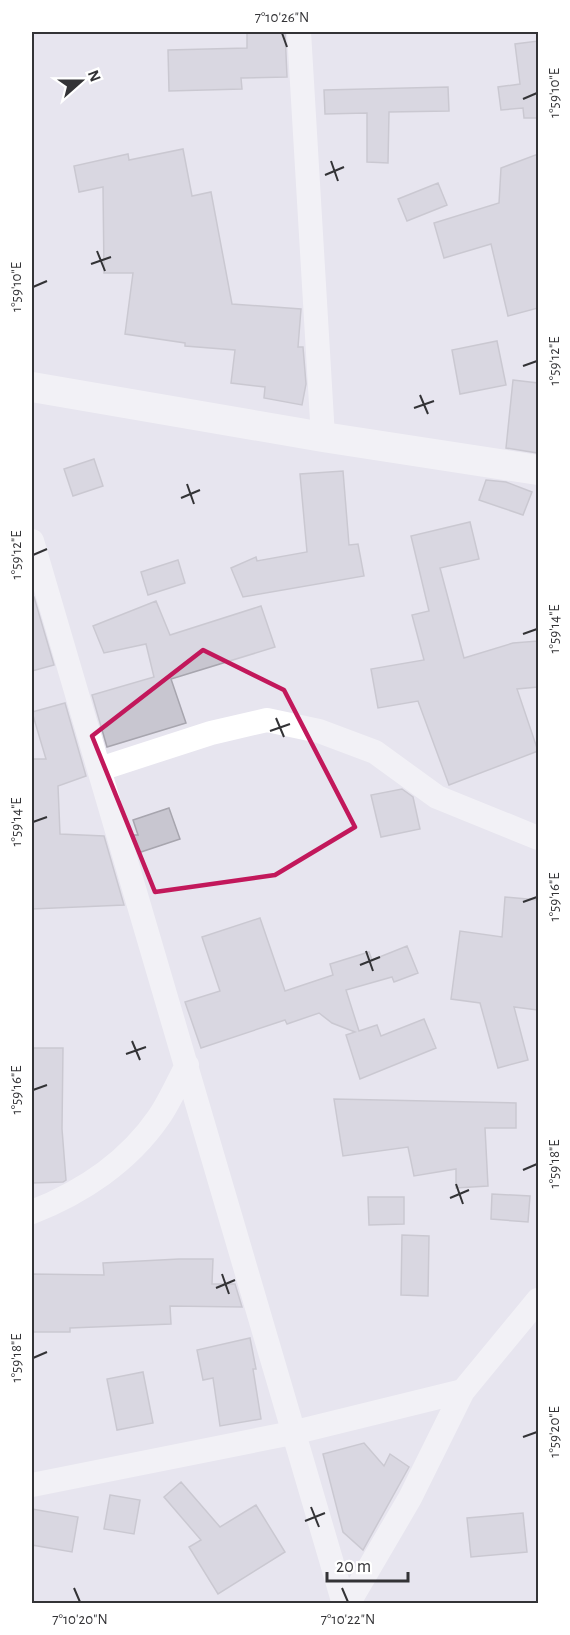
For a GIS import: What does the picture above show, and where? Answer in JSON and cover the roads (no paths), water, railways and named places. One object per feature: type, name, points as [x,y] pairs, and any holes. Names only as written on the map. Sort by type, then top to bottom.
[{"type":"street","points":[[299,32],[323,437]]},
{"type":"street","points":[[32,387],[323,437],[538,470]]},
{"type":"street","points":[[32,541],[187,1065],[292,1433],[346,1604]]},
{"type":"street","points":[[100,769],[211,734],[267,720],[319,731],[375,752],[438,797],[538,838]]},
{"type":"street","points":[[32,1212],[84,1188],[122,1159],[159,1118],[187,1065]]},
{"type":"street","points":[[346,1604],[410,1498],[463,1391],[538,1300]]},
{"type":"street","points":[[32,1485],[292,1433],[463,1391]]}]
